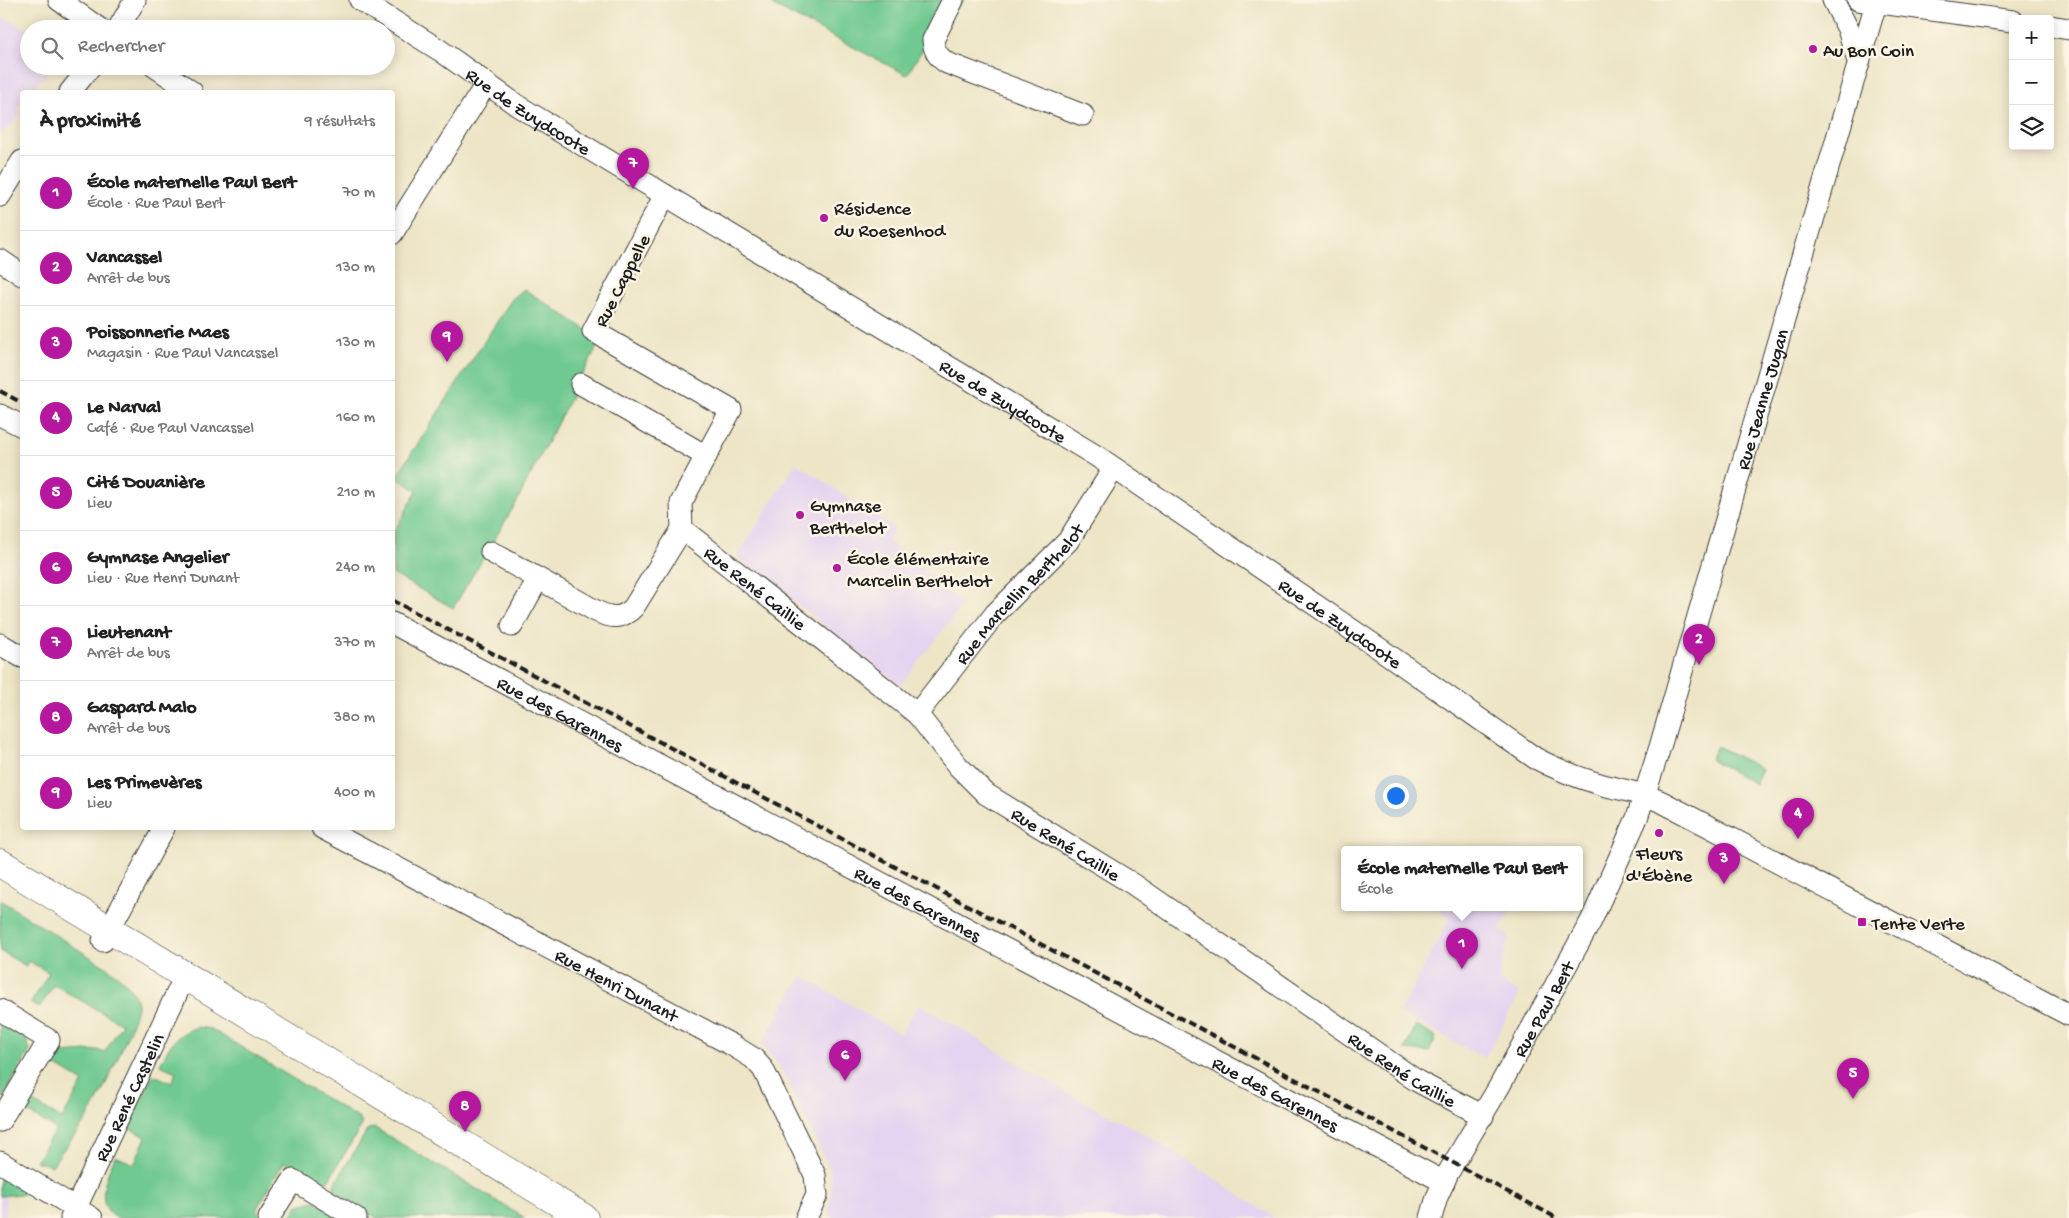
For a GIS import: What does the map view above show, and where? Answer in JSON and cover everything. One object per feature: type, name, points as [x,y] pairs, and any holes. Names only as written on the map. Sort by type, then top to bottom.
[{"type":"main road","points":[[0,863],[106,935],[584,1218]]},
{"type":"main road","points":[[0,879],[106,935]]},
{"type":"main road","points":[[182,981],[558,1218]]},
{"type":"street","points":[[59,0],[87,20]]},
{"type":"street","points":[[123,20],[135,0]]},
{"type":"street","name":"Rue de Zuydcoote","points":[[360,0],[392,20]]},
{"type":"street","points":[[953,0],[933,40],[936,53],[940,58],[947,63],[1082,115]]},
{"type":"street","points":[[1833,0],[1848,29],[1859,64]]},
{"type":"street","points":[[1870,1],[2009,20]]},
{"type":"street","name":"Rue Jeanne Jugan","points":[[1645,795],[1859,64],[1870,1]]},
{"type":"street","name":"Rue de Zuydcoote","points":[[395,22],[441,51],[518,106],[1114,468],[1383,651],[1535,758],[1552,767],[1597,783],[1645,795],[1668,804],[2069,1015]]},
{"type":"street","points":[[2054,27],[2069,29]]},
{"type":"street","points":[[72,90],[84,75]]},
{"type":"street","points":[[167,75],[189,90]]},
{"type":"street","points":[[395,229],[486,84]]},
{"type":"street","points":[[0,196],[20,164]]},
{"type":"street","name":"Rue Cappelle","points":[[666,195],[593,331],[731,410],[706,456]]},
{"type":"street","points":[[0,260],[20,273]]},
{"type":"street","points":[[491,552],[602,615],[617,617],[625,615],[634,607],[682,529],[680,503],[706,456],[581,384]]},
{"type":"street","points":[[0,414],[20,425]]},
{"type":"street","name":"Rue Marcellin Berthelot","points":[[916,714],[995,614],[1068,541],[1114,468]]},
{"type":"street","name":"Rue René Caillie","points":[[682,529],[916,714],[961,770],[986,794],[1133,884],[1417,1081],[1483,1116]]},
{"type":"street","points":[[512,626],[538,579]]},
{"type":"street","name":"Rue des Garennes","points":[[395,625],[1444,1182]]},
{"type":"street","points":[[0,644],[20,656]]},
{"type":"street","name":"Rue Paul Bert","points":[[1431,1218],[1444,1182],[1483,1116],[1591,921],[1637,818],[1645,795]]},
{"type":"street","points":[[106,935],[163,830]]},
{"type":"street","name":"Rue Henri Dunant","points":[[326,830],[732,1045],[753,1058],[768,1078],[811,1168],[817,1188],[815,1201],[806,1218]]},
{"type":"street","name":"Rue René Castelin","points":[[80,1215],[182,981]]},
{"type":"street","points":[[0,1010],[49,1040],[0,1121]]},
{"type":"street","points":[[0,1162],[80,1215]]},
{"type":"street","points":[[269,1218],[293,1180],[356,1218]]},
{"type":"shaded area","points":[[0,17],[20,25],[20,75],[47,75],[35,85],[37,88],[34,90],[20,90],[20,105],[17,110],[20,114],[11,127],[8,126],[0,137]]},
{"type":"shaded area","name":"École élémentaire Marcelin Berthelot","points":[[796,463],[895,529],[887,541],[937,580],[944,590],[963,604],[901,685],[737,557]]},
{"type":"shaded area","points":[[1440,911],[1510,911],[1500,930],[1509,936],[1499,981],[1520,993],[1485,1058],[1399,1013],[1450,918]]},
{"type":"shaded area","points":[[802,976],[900,1034],[919,1004],[1063,1090],[1155,1140],[1275,1218],[832,1218],[828,1211],[831,1192],[831,1171],[781,1068],[761,1044]]},
{"type":"shaded area","points":[[0,1175],[23,1189],[23,1194],[5,1195],[6,1218],[0,1218]]},
{"type":"green space","points":[[775,0],[964,0],[930,37],[907,75],[772,5]]},
{"type":"green space","points":[[524,289],[601,339],[515,505],[453,608],[395,575],[395,530],[417,491],[396,477],[512,299]]},
{"type":"green space","points":[[1717,746],[1762,769],[1755,784],[1710,759]]},
{"type":"green space","points":[[0,900],[114,972],[129,987],[137,1005],[131,1026],[95,1106],[52,1166],[36,1161],[56,1129],[17,1106],[23,1096],[62,1119],[83,1082],[53,1064],[44,1077],[37,1073],[50,1054],[98,1050],[104,1053],[122,1024],[54,985],[39,1008],[31,1003],[49,973],[29,961],[26,966],[0,951]]},
{"type":"green space","points":[[0,1022],[25,1037],[30,1050],[0,1102]]},
{"type":"green space","points":[[1416,1026],[1436,1037],[1429,1052],[1404,1050]]},
{"type":"green space","points":[[198,1027],[211,1029],[360,1119],[362,1125],[328,1181],[320,1183],[284,1162],[256,1210],[261,1214],[261,1218],[116,1218],[109,1212],[103,1197],[106,1180],[115,1156],[134,1164],[146,1137],[128,1128],[154,1075],[172,1083],[176,1072],[160,1065],[170,1046],[184,1033]]},
{"type":"green space","points":[[375,1128],[525,1218],[377,1218],[335,1193],[334,1185],[368,1129]]},
{"type":"green space","points":[[0,1175],[23,1189],[23,1194],[0,1196]]},
{"type":"green space","points":[[315,1201],[344,1218],[290,1218],[298,1205]]},
{"type":"railway","points":[[0,391],[20,402]]},
{"type":"railway","points":[[395,602],[1557,1218]]},
{"type":"place","name":"Au Bon Coin","points":[[1813,49]]},
{"type":"place","name":"Lieutenant","points":[[633,189]]},
{"type":"place","name":"Résidence du Roesenhod","points":[[824,218]]},
{"type":"place","name":"Les Primevères","points":[[447,362]]},
{"type":"place","name":"Gymnase Berthelot","points":[[800,515]]},
{"type":"place","name":"École élémentaire Marcelin Berthelot","points":[[837,568]]},
{"type":"place","name":"Vancassel","points":[[1699,665]]},
{"type":"place","name":"Fleurs d'Ébène","points":[[1659,833]]},
{"type":"place","name":"Le Narval","points":[[1798,839]]},
{"type":"place","name":"Poissonnerie Maes","points":[[1724,884]]},
{"type":"place","name":"Tente Verte","points":[[1862,922]]},
{"type":"place","name":"École maternelle Paul Bert","points":[[1462,969]]},
{"type":"place","name":"Gymnase Angelier","points":[[845,1081]]},
{"type":"place","name":"Cité Douanière","points":[[1853,1099]]},
{"type":"place","name":"Gaspard Malo","points":[[465,1132]]}]
